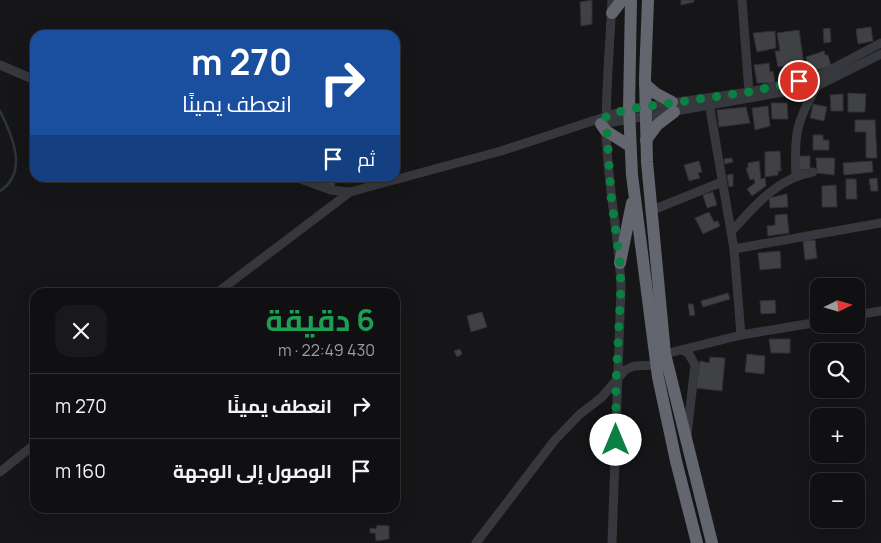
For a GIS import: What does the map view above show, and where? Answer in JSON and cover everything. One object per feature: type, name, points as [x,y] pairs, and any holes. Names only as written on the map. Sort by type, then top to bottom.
[{"type":"highway","points":[[612,13],[622,0]]},
{"type":"highway","points":[[631,0],[629,115],[634,191],[657,366],[676,461],[697,543]]},
{"type":"highway","points":[[648,0],[645,84],[646,140],[650,211],[665,354],[712,543]]},
{"type":"highway","points":[[645,84],[673,107],[646,140]]},
{"type":"highway","points":[[603,123],[630,146]]},
{"type":"highway","points":[[620,263],[634,191]]},
{"type":"street","points":[[612,0],[606,104],[603,123],[620,263],[612,543]]},
{"type":"street","points":[[742,0],[749,92]]},
{"type":"street","points":[[709,102],[824,75],[881,43]]},
{"type":"street","points":[[400,178],[629,115],[817,86],[880,55],[881,66]]},
{"type":"street","points":[[0,65],[30,78]]},
{"type":"street","points":[[796,176],[796,129],[804,107],[817,86]]},
{"type":"street","points":[[709,102],[734,249],[741,335]]},
{"type":"street","points":[[731,232],[774,189],[796,176],[813,172]]},
{"type":"street","points":[[309,182],[331,190],[350,192],[387,182]]},
{"type":"street","points":[[650,211],[722,182]]},
{"type":"street","points":[[223,288],[350,192]]},
{"type":"street","points":[[734,249],[881,223]]},
{"type":"street","points":[[865,314],[881,311]]},
{"type":"street","points":[[665,354],[741,335],[810,324]]},
{"type":"street","points":[[683,350],[689,354],[695,365],[686,443]]},
{"type":"street","points":[[476,543],[554,442],[580,415],[616,383],[628,368],[657,366]]},
{"type":"street","points":[[0,472],[30,448]]},
{"type":"building","points":[[592,0],[592,24],[581,26],[580,2]]},
{"type":"building","points":[[681,0],[694,0],[694,2],[681,5]]},
{"type":"building","points":[[871,27],[873,41],[858,44],[856,29]]},
{"type":"building","points":[[830,28],[831,42],[824,43],[823,29]]},
{"type":"building","points":[[799,30],[806,78],[786,81],[784,66],[778,67],[775,51],[780,51],[777,33]]},
{"type":"building","points":[[775,31],[776,48],[757,52],[753,33]]},
{"type":"building","points":[[824,51],[825,55],[828,55],[831,66],[808,73],[806,57]]},
{"type":"building","points":[[769,63],[770,72],[773,71],[775,83],[757,83],[754,65]]},
{"type":"building","points":[[848,93],[866,94],[865,112],[848,112]]},
{"type":"building","points":[[843,94],[843,111],[831,111],[830,95]]},
{"type":"building","points":[[771,103],[787,103],[788,119],[772,119]]},
{"type":"building","points":[[813,104],[827,107],[824,121],[810,118]]},
{"type":"building","points":[[768,106],[770,126],[755,130],[752,108]]},
{"type":"building","points":[[746,107],[750,123],[719,127],[717,110]]},
{"type":"building","points":[[855,120],[875,120],[877,158],[866,158],[866,132],[855,132]]},
{"type":"building","points":[[813,135],[823,135],[823,140],[829,140],[829,150],[813,150]]},
{"type":"building","points":[[780,151],[781,171],[778,171],[778,175],[765,177],[765,152]]},
{"type":"building","points":[[797,156],[810,156],[810,169],[797,170]]},
{"type":"building","points":[[732,158],[733,162],[725,164],[724,159]]},
{"type":"building","points":[[816,158],[835,158],[834,175],[817,173]]},
{"type":"building","points":[[699,161],[702,172],[698,173],[700,178],[689,181],[684,165]]},
{"type":"building","points":[[759,161],[761,179],[765,178],[766,186],[752,196],[747,189],[755,183],[754,179],[750,180],[746,168],[748,168],[748,163]]},
{"type":"building","points":[[872,161],[873,172],[844,175],[843,163]]},
{"type":"building","points":[[733,174],[733,186],[729,187],[727,175]]},
{"type":"building","points":[[877,178],[878,191],[871,191],[869,179]]},
{"type":"building","points":[[846,179],[856,179],[857,199],[846,199]]},
{"type":"building","points":[[320,182],[335,182],[334,188]]},
{"type":"building","points":[[836,185],[837,207],[822,207],[822,186]]},
{"type":"building","points":[[713,192],[717,205],[707,208],[703,195]]},
{"type":"building","points":[[787,194],[788,207],[770,208],[769,198]]},
{"type":"building","points":[[709,212],[714,222],[718,221],[720,226],[703,234],[695,218]]},
{"type":"building","points":[[787,214],[789,233],[768,236],[767,226],[775,225],[775,215]]},
{"type":"building","points":[[815,240],[817,258],[805,260],[803,241]]},
{"type":"building","points":[[780,251],[781,268],[760,270],[758,253]]},
{"type":"building","points":[[728,293],[730,299],[703,307],[701,301]]},
{"type":"building","points":[[775,300],[776,313],[761,314],[760,301]]},
{"type":"building","points":[[688,304],[693,304],[695,315],[690,316]]},
{"type":"building","points":[[482,312],[487,327],[471,332],[467,316]]},
{"type":"building","points":[[769,339],[790,339],[790,353],[771,353]]},
{"type":"building","points":[[460,349],[462,354],[457,357],[454,351]]},
{"type":"building","points":[[747,354],[765,356],[764,374],[745,372]]},
{"type":"building","points":[[710,357],[725,358],[722,391],[696,388],[700,361],[709,363]]},
{"type":"building","points":[[377,525],[389,526],[389,539],[376,541],[375,533],[370,533],[370,528],[376,529]]},
{"type":"waterway","points":[[0,111],[13,142],[16,164],[14,174],[9,183],[0,191]]},
{"type":"route","points":[[616,440],[616,383],[621,287],[620,263],[611,196],[606,116],[629,109],[749,92],[799,81]]}]
